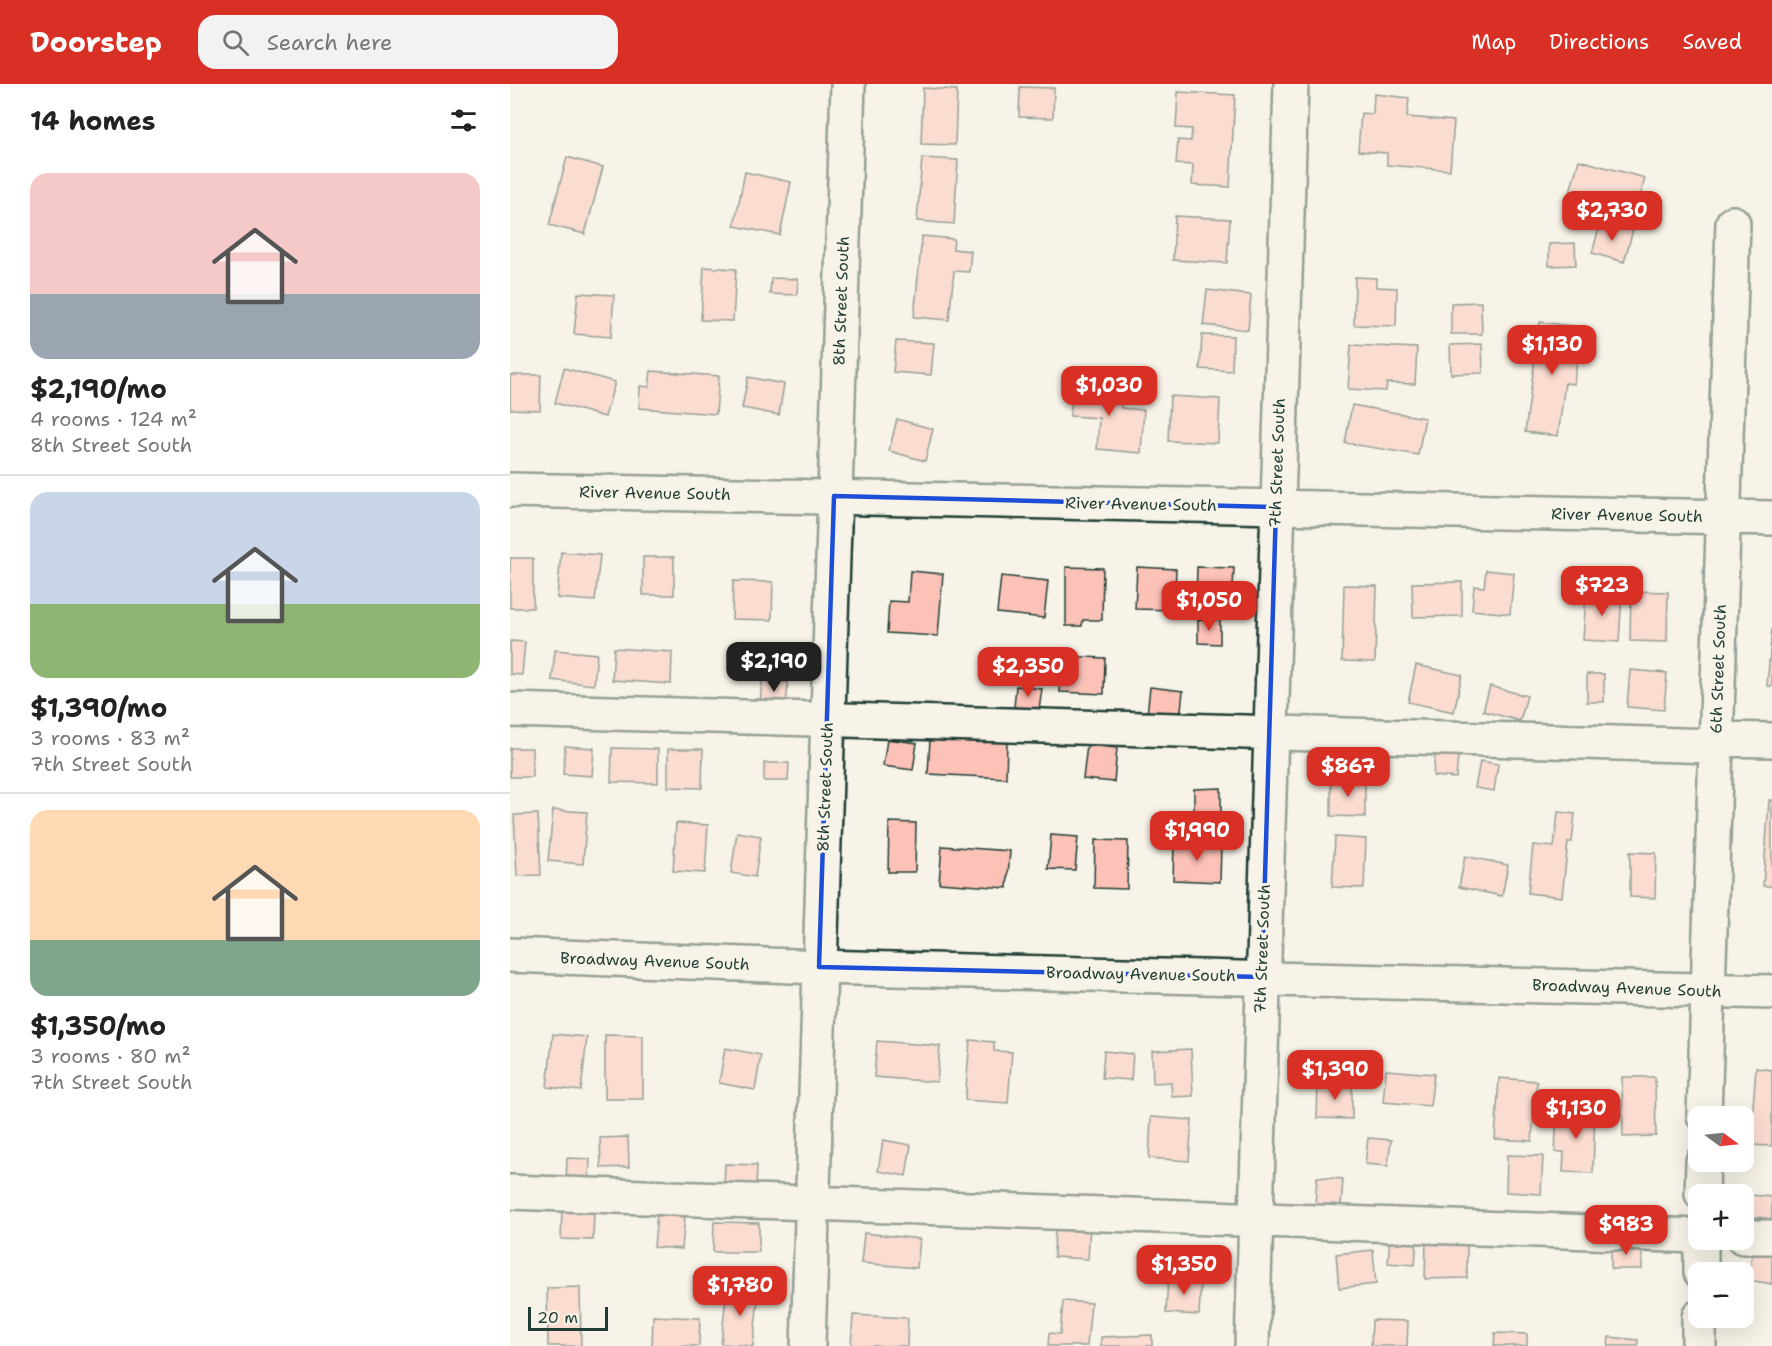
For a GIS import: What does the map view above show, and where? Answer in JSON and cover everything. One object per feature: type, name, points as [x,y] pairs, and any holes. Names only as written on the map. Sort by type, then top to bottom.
[{"type":"street","name":"8th Street South","points":[[808,1346],[848,84]]},
{"type":"street","name":"7th Street South","points":[[1252,1346],[1269,733],[1291,84]]},
{"type":"street","name":"6th Street South","points":[[1704,1106],[1733,223]]},
{"type":"street","name":"River Avenue South","points":[[510,490],[1772,518]]},
{"type":"street","points":[[510,710],[1269,733],[1715,742],[1772,740]]},
{"type":"street","name":"Broadway Avenue South","points":[[510,955],[819,967],[1772,992]]},
{"type":"street","points":[[510,1192],[1688,1237]]},
{"type":"street","points":[[1754,1237],[1772,1238]]},
{"type":"street","points":[[1699,1346],[1700,1328]]},
{"type":"highlighted area","points":[[834,496],[1276,507],[1262,977],[819,967]]},
{"type":"building","points":[[1020,87],[1054,88],[1053,118],[1019,117]]},
{"type":"building","points":[[923,88],[957,90],[955,145],[921,144]]},
{"type":"building","points":[[1178,92],[1235,95],[1230,187],[1192,185],[1193,165],[1176,164],[1178,140],[1191,141],[1192,129],[1176,128]]},
{"type":"building","points":[[1374,94],[1409,98],[1407,117],[1454,121],[1450,170],[1387,165],[1387,153],[1358,151],[1361,113],[1373,114]]},
{"type":"building","points":[[567,157],[603,167],[585,234],[549,225]]},
{"type":"building","points":[[922,158],[958,160],[954,224],[917,221]]},
{"type":"building","points":[[1579,160],[1645,178],[1635,217],[1568,199]]},
{"type":"building","points":[[745,172],[791,182],[780,235],[734,226]]},
{"type":"building","points":[[1175,216],[1230,219],[1227,263],[1173,260]]},
{"type":"building","points":[[1601,221],[1633,230],[1624,262],[1592,253]]},
{"type":"building","points":[[922,236],[954,239],[953,249],[971,251],[969,272],[954,271],[949,320],[914,317]]},
{"type":"building","points":[[1575,243],[1576,265],[1549,266],[1549,244]]},
{"type":"building","points":[[704,267],[736,269],[733,321],[701,320]]},
{"type":"building","points":[[1355,277],[1376,278],[1376,287],[1397,288],[1396,326],[1354,325]]},
{"type":"building","points":[[771,278],[798,279],[797,295],[770,294]]},
{"type":"building","points":[[1207,290],[1251,295],[1248,330],[1203,325]]},
{"type":"building","points":[[578,293],[614,295],[611,337],[574,334]]},
{"type":"building","points":[[1481,302],[1482,334],[1451,334],[1451,303]]},
{"type":"building","points":[[1540,322],[1581,327],[1574,384],[1565,383],[1558,436],[1525,432]]},
{"type":"building","points":[[1202,335],[1233,336],[1232,371],[1200,369]]},
{"type":"building","points":[[896,341],[934,343],[931,375],[893,372]]},
{"type":"building","points":[[1482,344],[1483,373],[1451,374],[1450,345]]},
{"type":"building","points":[[1351,345],[1417,348],[1415,384],[1387,383],[1386,391],[1348,389]]},
{"type":"building","points":[[564,368],[615,382],[605,417],[555,403]]},
{"type":"building","points":[[651,371],[719,376],[716,414],[639,408],[640,386],[649,387]]},
{"type":"building","points":[[510,375],[541,375],[540,410],[510,409]]},
{"type":"building","points":[[748,377],[784,384],[779,415],[742,408]]},
{"type":"building","points":[[1073,383],[1123,386],[1121,408],[1144,410],[1141,453],[1097,449],[1099,418],[1070,416]]},
{"type":"building","points":[[1170,396],[1220,399],[1218,443],[1168,441]]},
{"type":"building","points":[[1352,405],[1425,418],[1418,455],[1345,443]]},
{"type":"building","points":[[897,419],[933,429],[925,461],[889,451]]},
{"type":"building","points":[[561,552],[600,555],[595,601],[557,598]]},
{"type":"building","points":[[643,557],[674,557],[674,595],[643,595]]},
{"type":"building","points":[[510,558],[533,558],[533,608],[510,608]]},
{"type":"building","points":[[1066,567],[1103,568],[1102,620],[1083,620],[1082,626],[1066,626]]},
{"type":"building","points":[[1137,567],[1176,569],[1174,610],[1135,609]]},
{"type":"building","points":[[1197,567],[1234,568],[1232,605],[1196,604]]},
{"type":"building","points":[[1486,570],[1514,573],[1510,614],[1472,610],[1474,586],[1484,587]]},
{"type":"building","points":[[910,571],[943,574],[938,636],[887,633],[889,601],[908,602]]},
{"type":"building","points":[[1001,576],[1048,581],[1044,618],[997,613]]},
{"type":"building","points":[[733,581],[773,582],[772,620],[732,619]]},
{"type":"building","points":[[1462,582],[1462,616],[1413,617],[1412,583]]},
{"type":"building","points":[[1344,585],[1377,586],[1375,662],[1342,661]]},
{"type":"building","points":[[1631,591],[1668,592],[1667,642],[1630,641]]},
{"type":"building","points":[[1586,592],[1622,594],[1619,642],[1583,640]]},
{"type":"building","points":[[1198,619],[1220,620],[1220,644],[1198,643]]},
{"type":"building","points":[[1772,629],[1772,686],[1767,686]]},
{"type":"building","points":[[510,641],[525,642],[522,675],[510,674]]},
{"type":"building","points":[[614,648],[672,652],[671,684],[612,680]]},
{"type":"building","points":[[555,650],[597,654],[594,685],[552,680]]},
{"type":"building","points":[[1061,656],[1105,658],[1104,694],[1060,692]]},
{"type":"building","points":[[1416,665],[1462,675],[1454,712],[1408,702]]},
{"type":"building","points":[[1630,670],[1667,673],[1664,710],[1627,707]]},
{"type":"building","points":[[1587,674],[1604,674],[1604,702],[1587,702]]},
{"type":"building","points":[[762,680],[788,682],[786,707],[760,704]]},
{"type":"building","points":[[1016,686],[1042,689],[1039,710],[1014,707]]},
{"type":"building","points":[[1490,686],[1527,696],[1520,721],[1483,711]]},
{"type":"building","points":[[1150,687],[1183,691],[1180,719],[1147,715]]},
{"type":"building","points":[[887,739],[917,743],[913,770],[883,766]]},
{"type":"building","points":[[930,739],[1007,742],[1006,778],[928,774]]},
{"type":"building","points":[[1087,745],[1117,748],[1114,782],[1083,779]]},
{"type":"building","points":[[565,746],[594,748],[592,776],[563,774]]},
{"type":"building","points":[[1342,747],[1368,749],[1366,769],[1341,767]]},
{"type":"building","points":[[510,748],[532,748],[532,777],[510,777]]},
{"type":"building","points":[[612,748],[658,749],[658,783],[611,782]]},
{"type":"building","points":[[668,749],[703,749],[702,788],[668,787]]},
{"type":"building","points":[[1435,754],[1458,756],[1456,778],[1433,776]]},
{"type":"building","points":[[1480,761],[1498,764],[1494,791],[1475,788]]},
{"type":"building","points":[[764,763],[789,763],[788,781],[764,781]]},
{"type":"building","points":[[1331,780],[1365,781],[1365,817],[1331,816]]},
{"type":"building","points":[[1221,788],[1221,814],[1194,814],[1194,789]]},
{"type":"building","points":[[1769,800],[1772,800],[1772,886],[1763,886]]},
{"type":"building","points":[[553,810],[587,812],[583,864],[548,861]]},
{"type":"building","points":[[1558,812],[1575,814],[1572,842],[1568,842],[1562,897],[1528,893],[1533,845],[1554,847]]},
{"type":"building","points":[[538,814],[541,875],[517,876],[514,815]]},
{"type":"building","points":[[889,822],[916,823],[915,872],[888,872]]},
{"type":"building","points":[[676,823],[708,825],[705,873],[673,871]]},
{"type":"building","points":[[737,832],[761,836],[755,877],[731,873]]},
{"type":"building","points":[[1051,835],[1078,837],[1075,870],[1048,869]]},
{"type":"building","points":[[1335,837],[1366,839],[1364,888],[1332,887]]},
{"type":"building","points":[[1095,840],[1128,841],[1127,889],[1094,888]]},
{"type":"building","points":[[1174,843],[1221,845],[1220,882],[1173,880]]},
{"type":"building","points":[[942,846],[1010,851],[1007,888],[939,883]]},
{"type":"building","points":[[1630,852],[1656,853],[1655,898],[1630,897]]},
{"type":"building","points":[[1465,856],[1508,865],[1502,896],[1459,887]]},
{"type":"building","points":[[553,1034],[587,1037],[581,1091],[547,1087]]},
{"type":"building","points":[[605,1035],[643,1036],[643,1099],[605,1099]]},
{"type":"building","points":[[970,1040],[994,1042],[994,1051],[1012,1052],[1008,1103],[965,1100]]},
{"type":"building","points":[[877,1041],[940,1046],[937,1082],[874,1077]]},
{"type":"building","points":[[725,1048],[761,1055],[755,1090],[719,1083]]},
{"type":"building","points":[[1191,1049],[1193,1096],[1172,1097],[1171,1082],[1153,1083],[1152,1051]]},
{"type":"building","points":[[1104,1051],[1133,1054],[1131,1080],[1102,1078]]},
{"type":"building","points":[[1756,1068],[1772,1070],[1772,1146],[1754,1145],[1753,1106]]},
{"type":"building","points":[[1386,1070],[1434,1074],[1430,1106],[1383,1102]]},
{"type":"building","points":[[1622,1077],[1655,1077],[1656,1136],[1623,1137]]},
{"type":"building","points":[[1499,1078],[1537,1081],[1532,1141],[1495,1139]]},
{"type":"building","points":[[1318,1082],[1352,1083],[1352,1119],[1317,1118]]},
{"type":"building","points":[[1557,1109],[1595,1111],[1593,1173],[1563,1172],[1564,1152],[1555,1152]]},
{"type":"building","points":[[1151,1117],[1192,1120],[1189,1161],[1149,1158]]},
{"type":"building","points":[[628,1137],[629,1167],[601,1168],[600,1138]]},
{"type":"building","points":[[1368,1138],[1391,1140],[1388,1166],[1365,1164]]},
{"type":"building","points":[[883,1140],[911,1145],[906,1176],[878,1171]]},
{"type":"building","points":[[1507,1155],[1543,1156],[1541,1194],[1506,1192]]},
{"type":"building","points":[[567,1158],[590,1159],[589,1183],[566,1183]]},
{"type":"building","points":[[725,1164],[757,1165],[756,1189],[724,1188]]},
{"type":"building","points":[[1317,1177],[1343,1179],[1341,1207],[1315,1205]]},
{"type":"building","points":[[1754,1195],[1772,1197],[1772,1219],[1754,1217]]},
{"type":"building","points":[[562,1208],[594,1209],[593,1240],[561,1239]]},
{"type":"building","points":[[657,1213],[685,1216],[682,1249],[654,1247]]},
{"type":"building","points":[[714,1222],[759,1223],[759,1252],[713,1252]]},
{"type":"building","points":[[1055,1223],[1090,1225],[1088,1259],[1054,1257]]},
{"type":"building","points":[[864,1233],[920,1239],[917,1268],[861,1263]]},
{"type":"building","points":[[1390,1236],[1417,1238],[1415,1265],[1388,1263]]},
{"type":"building","points":[[1426,1239],[1467,1239],[1467,1278],[1425,1279]]},
{"type":"building","points":[[1611,1244],[1642,1244],[1642,1269],[1611,1269]]},
{"type":"building","points":[[1754,1248],[1772,1251],[1772,1284],[1754,1281],[1754,1262],[1751,1262]]},
{"type":"building","points":[[1373,1250],[1376,1284],[1339,1288],[1336,1254]]},
{"type":"building","points":[[1168,1276],[1201,1278],[1199,1315],[1166,1313]]},
{"type":"building","points":[[580,1287],[581,1346],[548,1346],[547,1288]]},
{"type":"building","points":[[727,1287],[759,1290],[753,1346],[721,1344]]},
{"type":"building","points":[[1063,1301],[1091,1303],[1087,1346],[1048,1346],[1049,1333],[1060,1334]]},
{"type":"building","points":[[853,1315],[908,1318],[907,1346],[851,1346]]},
{"type":"building","points":[[653,1316],[700,1318],[699,1346],[652,1346]]},
{"type":"building","points":[[1372,1320],[1408,1321],[1407,1346],[1371,1346]]},
{"type":"building","points":[[1495,1333],[1527,1334],[1527,1346],[1494,1346]]},
{"type":"building","points":[[1152,1335],[1152,1346],[1101,1346],[1101,1337]]},
{"type":"building","points":[[1609,1337],[1638,1340],[1638,1346],[1608,1346]]}]
